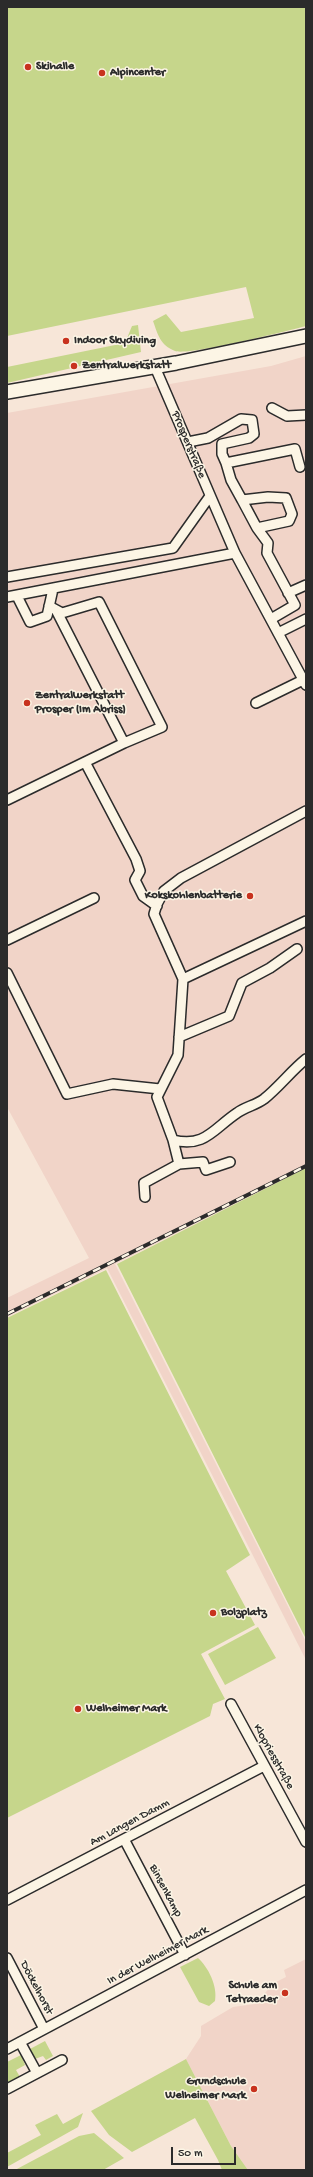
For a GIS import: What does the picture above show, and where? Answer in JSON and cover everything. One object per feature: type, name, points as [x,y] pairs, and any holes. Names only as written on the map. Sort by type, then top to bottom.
[{"type":"main road","points":[[7,392],[155,367],[306,336]]},
{"type":"street","name":"Prosperstraße","points":[[155,367],[235,553],[305,683]]},
{"type":"street","points":[[272,408],[287,416],[306,415]]},
{"type":"street","points":[[188,442],[208,438],[241,419],[252,420],[254,434],[249,438],[222,444],[222,454],[231,480],[257,528],[268,543],[267,554],[295,605],[270,619]]},
{"type":"street","points":[[226,463],[295,449],[300,467]]},
{"type":"street","points":[[7,577],[173,548],[210,496]]},
{"type":"street","points":[[242,500],[268,497],[286,498],[292,514],[289,521],[257,528]]},
{"type":"street","points":[[7,598],[235,553]]},
{"type":"street","points":[[288,593],[306,585]]},
{"type":"street","points":[[17,596],[30,622],[47,616],[52,608],[53,589]]},
{"type":"street","points":[[7,800],[124,743],[162,727],[100,602],[62,613],[52,608]]},
{"type":"street","points":[[52,608],[124,743]]},
{"type":"street","points":[[278,633],[306,619]]},
{"type":"street","points":[[256,703],[305,683]]},
{"type":"street","points":[[85,762],[136,859],[140,871],[135,880],[143,896],[156,906]]},
{"type":"street","points":[[179,1164],[173,1140],[157,1096],[178,1055],[183,979],[154,914],[156,906],[164,891],[180,878],[306,811]]},
{"type":"street","points":[[7,940],[94,898]]},
{"type":"street","points":[[183,979],[306,921]]},
{"type":"street","points":[[179,1037],[229,1016],[242,983],[270,968],[297,949]]},
{"type":"street","points":[[7,973],[68,1094],[113,1084],[160,1089]]},
{"type":"street","points":[[173,1140],[184,1143],[191,1142],[201,1140],[212,1134],[237,1113],[262,1100],[306,1059]]},
{"type":"street","points":[[145,1198],[144,1183],[179,1164],[203,1162],[206,1170],[230,1162]]},
{"type":"street","name":"Klopriesstraße","points":[[230,1704],[306,1842]]},
{"type":"street","name":"Am Langen Damm","points":[[7,1900],[264,1766]]},
{"type":"street","name":"Binsenkamp","points":[[124,1839],[185,1955]]},
{"type":"street","name":"In der Welheimer Mark","points":[[7,2049],[306,1890]]},
{"type":"street","name":"Döckelhorst","points":[[7,1958],[44,2029]]},
{"type":"street","points":[[20,2042],[37,2073]]},
{"type":"street","points":[[7,2089],[62,2060]]},
{"type":"shaded area","points":[[306,356],[306,1168],[115,1264],[306,1642],[306,1660],[107,1268],[7,1317],[7,1298],[89,1258],[7,1107],[7,413],[271,366]]},
{"type":"shaded area","name":"Grundschule Welheimer Mark","points":[[306,1959],[306,2170],[248,2170],[231,2146],[186,2059],[201,2036],[201,2026],[233,2007],[255,2004],[274,1983],[286,1977],[284,1970]]},
{"type":"green space","points":[[7,7],[306,7],[306,326],[217,347],[184,352],[170,349],[160,339],[153,321],[166,314],[181,332],[254,318],[246,287],[7,336]]},
{"type":"green space","points":[[138,325],[141,352],[7,383],[7,367],[125,343],[132,326]]},
{"type":"green space","points":[[306,1168],[306,1639],[117,1264]]},
{"type":"green space","points":[[106,1270],[250,1555],[226,1571],[255,1625],[201,1654],[225,1699],[213,1704],[210,1716],[7,1818],[7,1318]]},
{"type":"green space","points":[[258,1627],[276,1658],[225,1685],[208,1654]]},
{"type":"green space","points":[[198,1958],[209,1972],[214,1983],[216,1995],[215,2001],[209,2006],[199,2002],[180,1967]]},
{"type":"green space","points":[[45,2041],[53,2056],[46,2060],[43,2056],[35,2059],[30,2049]]},
{"type":"green space","points":[[21,2055],[25,2065],[16,2070],[20,2077],[7,2084],[7,2062]]},
{"type":"green space","points":[[186,2059],[231,2146],[248,2170],[222,2170],[195,2118],[132,2152],[109,2135],[91,2111]]},
{"type":"green space","points":[[83,2113],[78,2127],[7,2167],[7,2153],[41,2135],[35,2125],[57,2114],[63,2124]]},
{"type":"green space","points":[[94,2133],[124,2158],[103,2170],[15,2170],[79,2136]]},
{"type":"railway","points":[[7,1314],[306,1166]]},
{"type":"place","name":"Skihalle","points":[[28,67]]},
{"type":"place","name":"Alpincenter","points":[[102,73]]},
{"type":"place","name":"Indoor Skydiving","points":[[66,341]]},
{"type":"place","name":"Zentralwerkstatt","points":[[74,366]]},
{"type":"place","name":"Zentralwerkstatt Prosper (Im Abriss)","points":[[27,703]]},
{"type":"place","name":"Kokskohlenbatterie","points":[[250,896]]},
{"type":"place","name":"Bolzplatz","points":[[213,1613]]},
{"type":"place","name":"Welheimer Mark","points":[[78,1709]]},
{"type":"place","name":"Schule am Tetraeder","points":[[285,1993]]},
{"type":"place","name":"Grundschule Welheimer Mark","points":[[254,2089]]}]
